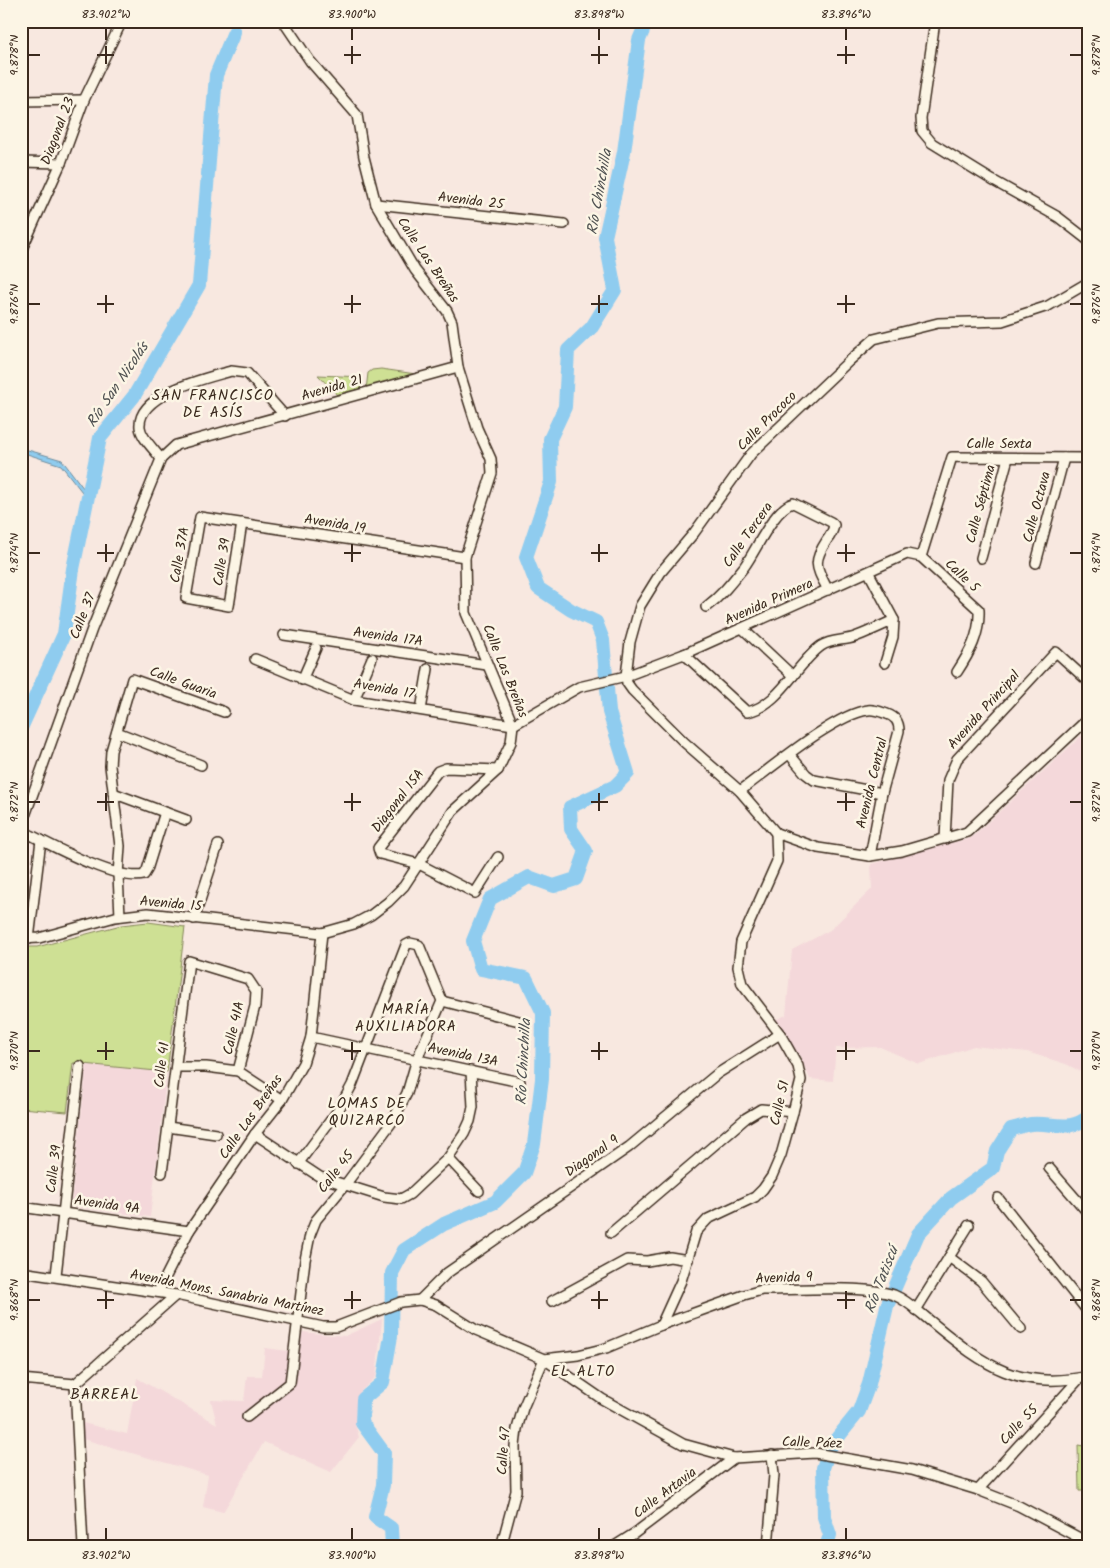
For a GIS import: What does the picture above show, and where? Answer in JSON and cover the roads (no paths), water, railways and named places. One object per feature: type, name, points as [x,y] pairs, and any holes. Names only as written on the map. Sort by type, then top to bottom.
[{"type":"street","name":"Diagonal 23","points":[[21,251],[61,162],[84,100],[122,21]]},
{"type":"street","name":"Calle Las Breñas","points":[[158,1292],[189,1231],[255,1134],[282,1100],[302,1063],[311,1037],[322,933],[354,924],[371,915],[404,886],[458,805],[498,770],[511,742],[513,725],[466,614],[464,557],[492,473],[491,460],[477,428],[458,367],[449,317],[415,270],[376,204],[364,157],[357,115],[310,61],[283,21]]},
{"type":"street","points":[[935,21],[920,118],[922,131],[932,143],[992,180],[1058,217],[1089,241]]},
{"type":"street","points":[[21,101],[84,100]]},
{"type":"street","points":[[21,162],[61,162]]},
{"type":"street","name":"Avenida 25","points":[[376,204],[564,224]]},
{"type":"street","name":"Calle Prococo","points":[[626,676],[630,642],[640,606],[660,572],[694,533],[751,454],[874,339],[938,323],[1002,321],[1048,306],[1089,282]]},
{"type":"street","name":"Avenida 21","points":[[161,459],[176,444],[285,416],[458,367]]},
{"type":"street","points":[[161,459],[140,429],[140,421],[155,400],[166,392],[231,371],[247,373],[285,416]]},
{"type":"street","name":"Calle Sexta","points":[[921,556],[952,458],[1089,458]]},
{"type":"street","name":"Calle Séptima","points":[[981,558],[1008,458]]},
{"type":"street","name":"Calle Octava","points":[[1036,563],[1064,458]]},
{"type":"street","name":"Calle 37","points":[[21,828],[92,629],[161,459]]},
{"type":"street","name":"Calle Tercera","points":[[706,608],[720,596],[745,566],[782,508],[793,503],[834,525],[833,531],[816,561],[817,570],[828,590]]},
{"type":"street","name":"Avenida 19","points":[[200,517],[464,557]]},
{"type":"street","name":"Calle 37A","points":[[200,517],[186,598],[229,606]]},
{"type":"street","name":"Calle 39","points":[[229,606],[242,523]]},
{"type":"street","name":"Avenida Primera","points":[[626,676],[743,629],[907,554],[921,556]]},
{"type":"street","name":"Calle 5","points":[[921,556],[979,610],[979,625],[976,639],[957,672]]},
{"type":"street","points":[[869,573],[894,620],[893,637],[885,663]]},
{"type":"street","points":[[684,654],[747,712],[757,708],[787,686],[793,676],[822,646],[831,642],[853,638],[894,620]]},
{"type":"street","points":[[743,629],[793,676]]},
{"type":"street","name":"Avenida 17A","points":[[284,635],[488,665]]},
{"type":"street","points":[[302,680],[316,648]]},
{"type":"street","name":"Avenida Principal","points":[[945,838],[946,795],[952,768],[990,723],[1056,652],[1089,682]]},
{"type":"street","points":[[354,700],[372,658]]},
{"type":"street","name":"Avenida 17","points":[[255,659],[354,700],[513,725]]},
{"type":"street","points":[[421,710],[428,669]]},
{"type":"street","points":[[513,725],[579,687],[626,676],[632,690],[671,729],[740,791],[776,833],[818,848],[870,856],[902,851],[968,832],[1089,718]]},
{"type":"street","name":"Calle Guaria","points":[[117,732],[132,679],[224,712]]},
{"type":"street","name":"Avenida Central","points":[[740,791],[848,715],[870,709],[895,717],[899,724],[899,731],[882,794],[870,856]]},
{"type":"street","points":[[120,916],[118,875],[120,846],[113,793],[111,751],[117,732],[201,765]]},
{"type":"street","points":[[790,755],[806,774],[814,780],[882,794]]},
{"type":"street","name":"Diagonal 15A","points":[[419,864],[380,854],[378,851],[390,833],[442,769],[498,770]]},
{"type":"street","points":[[113,793],[186,820]]},
{"type":"street","points":[[21,828],[41,840],[118,875],[144,875],[165,812]]},
{"type":"street","name":"Calle 51","points":[[661,1325],[681,1282],[696,1232],[701,1224],[755,1197],[763,1189],[772,1176],[793,1112],[800,1080],[792,1053],[742,984],[738,967],[741,942],[777,861],[776,833]]},
{"type":"street","points":[[25,939],[41,840]]},
{"type":"street","points":[[194,919],[218,845]]},
{"type":"street","points":[[419,864],[475,893],[498,857]]},
{"type":"street","name":"Avenida 15","points":[[25,939],[120,916],[148,913],[322,933]]},
{"type":"street","points":[[298,1164],[339,1109],[352,1085],[406,945],[414,943],[419,945],[442,1001],[519,1021]]},
{"type":"street","name":"Calle 41","points":[[162,1173],[189,961],[248,979],[256,991]]},
{"type":"street","name":"Calle 41A","points":[[238,1071],[255,1006],[256,991]]},
{"type":"street","name":"Calle 45","points":[[247,1417],[290,1383],[296,1323],[310,1235],[316,1220],[392,1122],[407,1093],[418,1059],[442,1001]]},
{"type":"street","name":"Diagonal 9","points":[[420,1300],[447,1272],[629,1147],[717,1074],[780,1034]]},
{"type":"street","name":"Avenida 13A","points":[[311,1037],[520,1082]]},
{"type":"street","name":"Calle 39","points":[[56,1276],[80,1066]]},
{"type":"street","points":[[176,1067],[206,1067],[238,1071],[282,1100]]},
{"type":"street","points":[[255,1134],[320,1177],[384,1197],[401,1199],[410,1194],[448,1158],[470,1121],[473,1107],[471,1071]]},
{"type":"street","points":[[611,1232],[746,1118],[761,1109],[793,1112]]},
{"type":"street","points":[[168,1127],[216,1134]]},
{"type":"street","points":[[448,1158],[479,1191]]},
{"type":"street","points":[[1049,1168],[1089,1214]]},
{"type":"street","points":[[998,1198],[1089,1313]]},
{"type":"street","name":"Avenida 9A","points":[[21,1207],[189,1231]]},
{"type":"street","points":[[916,1310],[969,1225]]},
{"type":"street","points":[[552,1301],[627,1260],[647,1261],[670,1257],[688,1260]]},
{"type":"street","points":[[949,1257],[980,1281],[1021,1329]]},
{"type":"street","name":"Avenida Mons. Sanabria Martínez","points":[[21,1272],[176,1295],[296,1323],[336,1327],[402,1302],[420,1300]]},
{"type":"street","name":"Avenida 9","points":[[420,1300],[436,1305],[476,1330],[544,1359],[578,1355],[606,1348],[744,1294],[762,1290],[879,1291],[894,1295],[916,1310],[973,1356],[1003,1371],[1030,1379],[1053,1381],[1084,1377]]},
{"type":"street","points":[[21,1379],[75,1384],[176,1295]]},
{"type":"street","name":"Calle Páez","points":[[544,1359],[602,1399],[683,1444],[734,1458],[815,1453],[912,1470],[978,1490],[1019,1506],[1089,1544]]},
{"type":"street","name":"Calle 47","points":[[501,1547],[516,1491],[515,1446],[517,1429],[523,1408],[544,1359]]},
{"type":"street","name":"Calle 55","points":[[978,1490],[1084,1377]]},
{"type":"street","points":[[75,1384],[83,1547]]},
{"type":"street","points":[[768,1547],[774,1475],[772,1455]]},
{"type":"street","name":"Calle Artavia","points":[[612,1547],[634,1533],[734,1458]]},
{"type":"water","points":[[21,448],[62,460],[90,497],[89,501],[61,465],[21,452]]},
{"type":"waterway","name":"Río Chinchilla","points":[[392,1547],[391,1528],[375,1517],[383,1485],[384,1453],[362,1423],[363,1399],[383,1382],[391,1336],[392,1273],[404,1250],[444,1224],[495,1202],[524,1173],[534,1144],[542,1079],[543,1013],[526,978],[481,969],[473,941],[490,899],[529,877],[554,886],[576,879],[586,851],[571,829],[570,807],[615,786],[628,773],[609,712],[603,640],[596,622],[571,610],[538,588],[526,557],[551,482],[550,439],[565,407],[568,350],[592,327],[615,290],[605,237],[624,152],[639,40],[647,21]]},
{"type":"waterway","name":"Río San Nicolás","points":[[21,728],[64,634],[73,569],[100,438],[134,396],[199,285],[216,75],[234,32]]},
{"type":"waterway","name":"Río Tatiscú","points":[[826,1547],[830,1535],[824,1517],[823,1468],[830,1447],[859,1411],[869,1384],[887,1306],[918,1234],[951,1198],[993,1168],[997,1151],[1011,1129],[1031,1124],[1061,1126],[1075,1124],[1089,1116]]},
{"type":"district","name":"SAN FRANCISCO DE ASÍS","points":[[213,404]]},
{"type":"district","name":"MARÍA AUXILIADORA","points":[[406,1018]]},
{"type":"district","name":"LOMAS DE QUIZARCO","points":[[367,1112]]},
{"type":"district","name":"EL ALTO","points":[[583,1372]]},
{"type":"district","name":"BARREAL","points":[[105,1395]]}]
